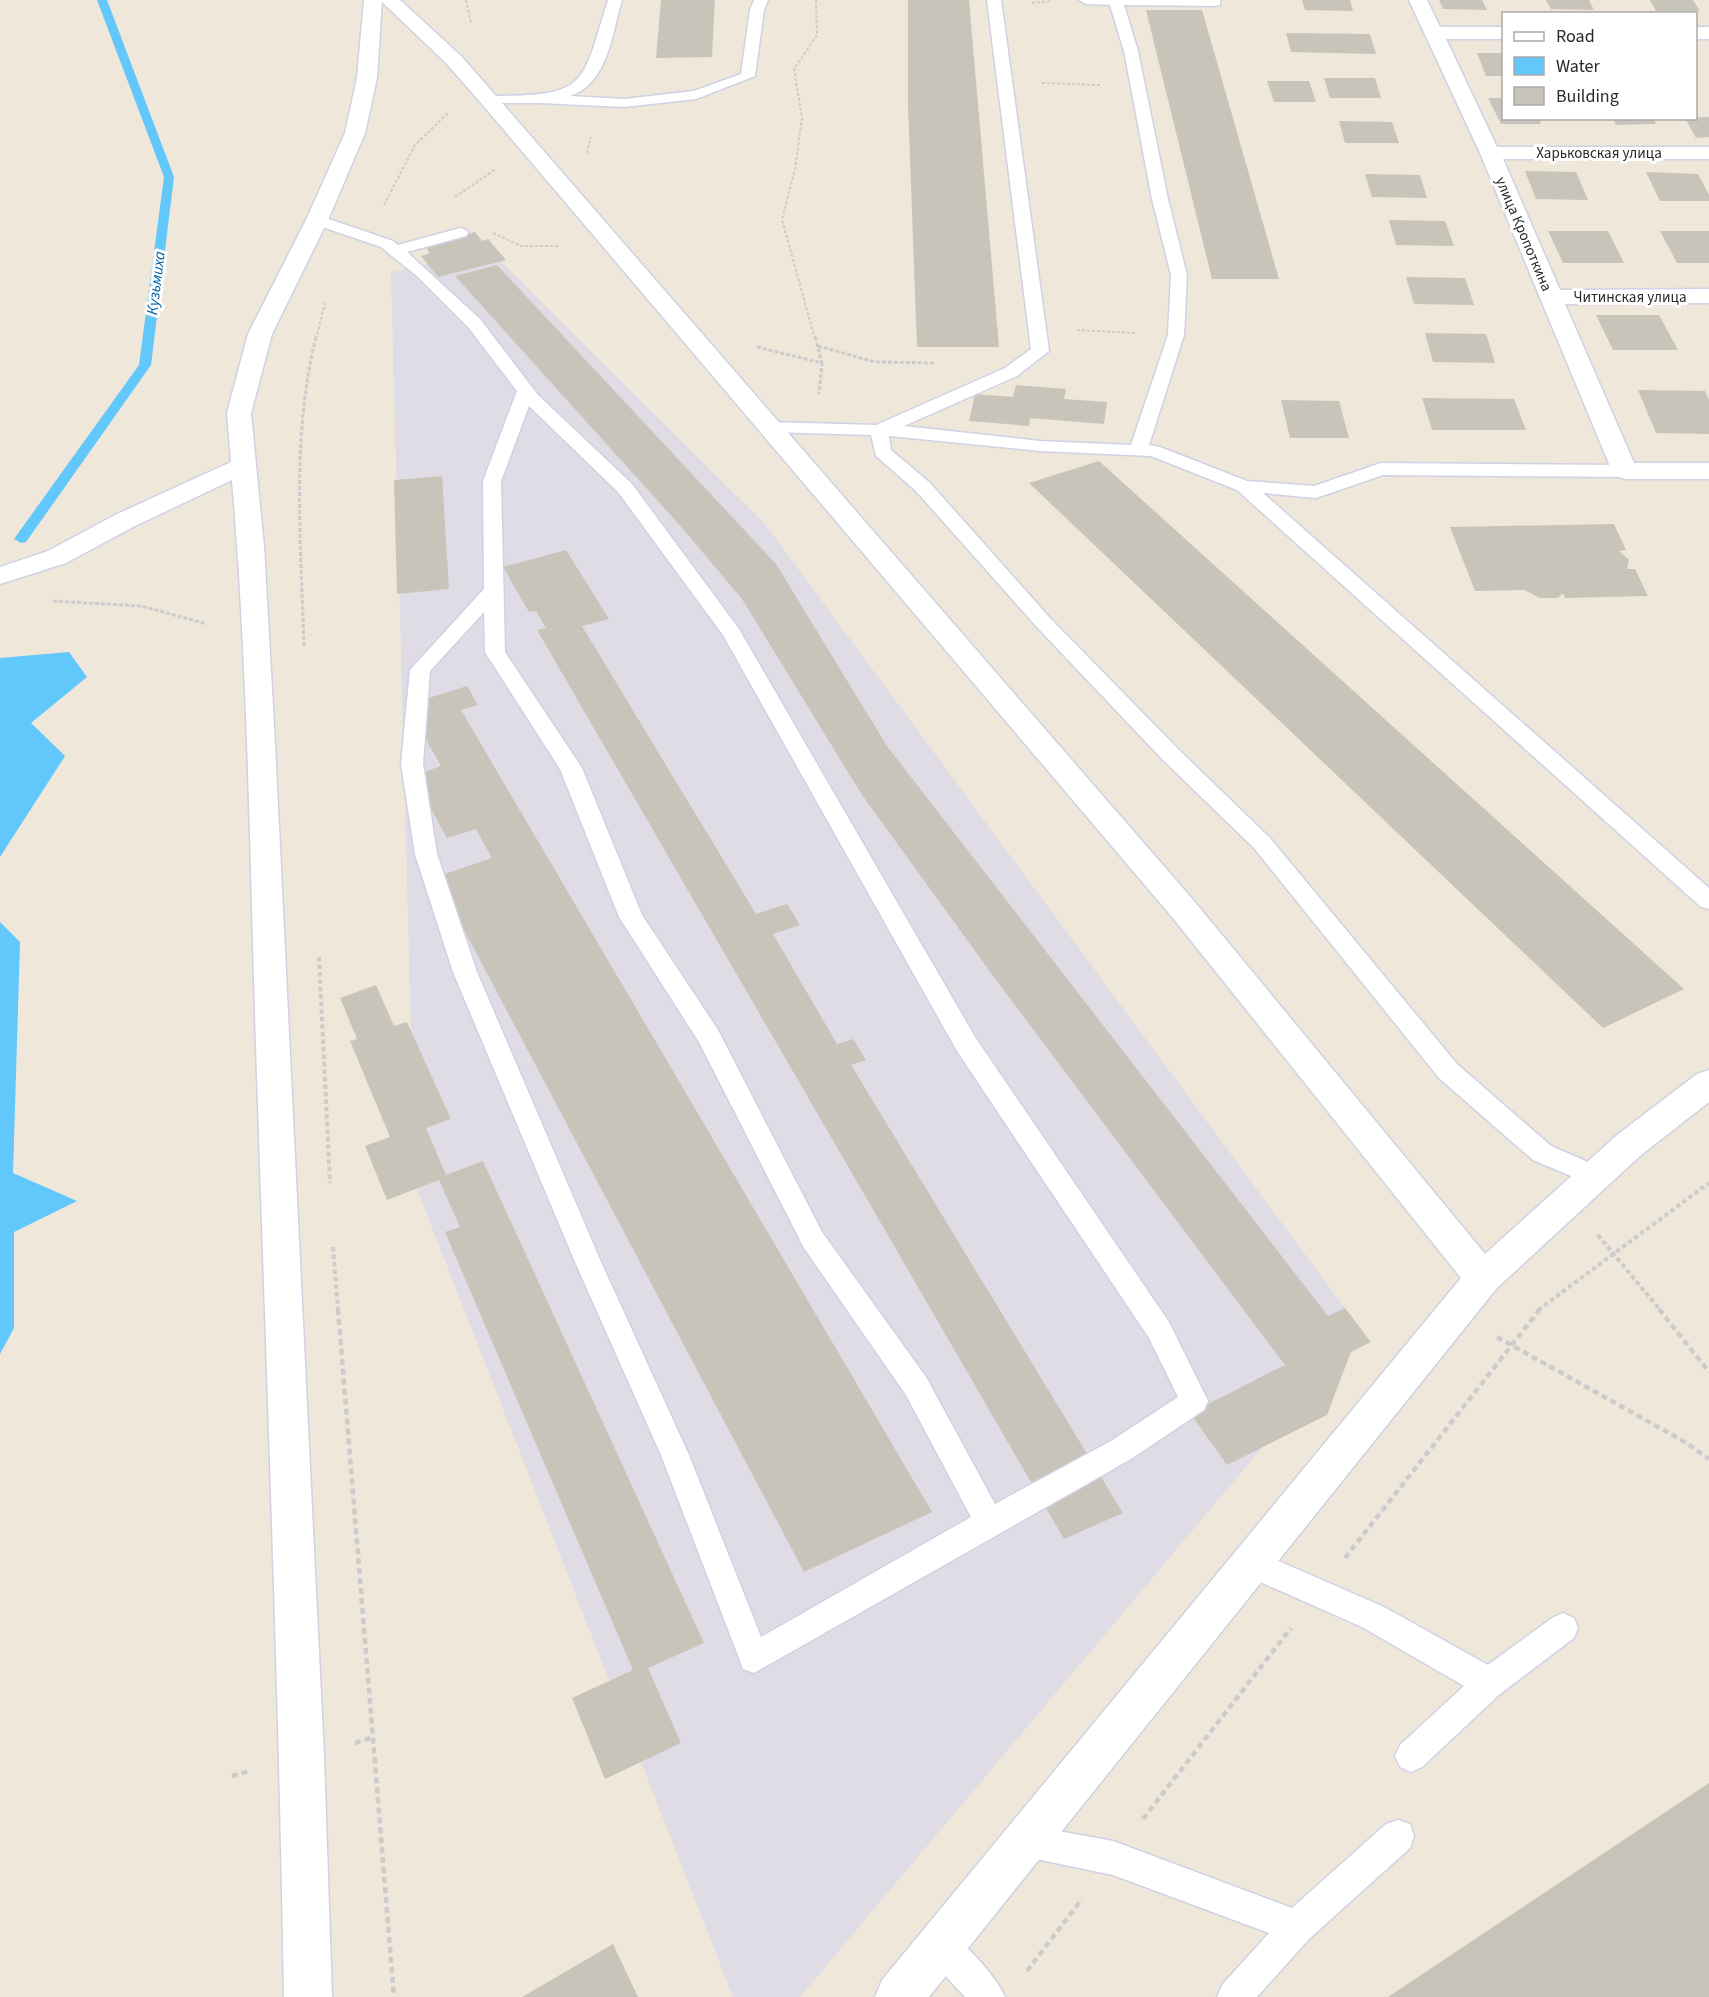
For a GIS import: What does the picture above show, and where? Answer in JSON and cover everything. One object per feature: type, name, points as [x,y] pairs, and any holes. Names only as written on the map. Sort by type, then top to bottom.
[{"type":"street","points":[[308,1997],[302,1744],[260,744],[245,465],[239,413],[260,334],[317,220],[355,133],[367,78],[373,0]]},
{"type":"street","points":[[389,0],[454,60],[483,93],[1183,909],[1471,1292]]},
{"type":"street","name":"улица Кропоткина","points":[[1419,0],[1490,153],[1625,471]]},
{"type":"street","points":[[1434,33],[1502,33]]},
{"type":"street","name":"Харьковская улица","points":[[1490,153],[1709,153]]},
{"type":"street","name":"Читинская улица","points":[[1551,297],[1709,296]]},
{"type":"street","points":[[0,576],[57,557],[124,521],[245,465]]},
{"type":"street","points":[[1625,471],[1709,471]]},
{"type":"street","points":[[899,1997],[1471,1292],[1595,1176],[1709,1083]]},
{"type":"lane","points":[[543,99],[572,89],[590,78],[615,0]]},
{"type":"lane","points":[[483,93],[624,103],[696,95],[748,76],[757,10],[762,0]]},
{"type":"lane","points":[[879,430],[1011,372],[1040,351],[994,0]]},
{"type":"lane","points":[[1086,0],[1215,2]]},
{"type":"lane","points":[[1116,1],[1131,51],[1160,199],[1179,274],[1176,334],[1138,451]]},
{"type":"lane","points":[[317,220],[387,244],[424,274],[474,323],[526,390],[625,488],[732,633],[966,1044],[1159,1330],[1194,1401],[1121,1450],[989,1522],[754,1658],[675,1455],[583,1251],[465,972],[426,854],[412,764],[420,670],[494,590]]},
{"type":"lane","points":[[393,251],[460,233]]},
{"type":"lane","points":[[526,390],[492,481],[495,652],[571,768],[631,917],[709,1037],[813,1240],[916,1386],[989,1522]]},
{"type":"lane","points":[[769,427],[879,430],[1040,447],[1154,451],[1244,486],[1316,492],[1381,469],[1625,471]]},
{"type":"lane","points":[[879,430],[882,452],[922,487],[1042,621],[1171,755],[1262,843],[1448,1071],[1542,1153],[1595,1176]]},
{"type":"lane","points":[[1244,486],[1709,901]]},
{"type":"lane","points":[[1251,1563],[1373,1617],[1489,1683]]},
{"type":"lane","points":[[1411,1756],[1489,1683],[1563,1628]]},
{"type":"lane","points":[[1234,1997],[1297,1927],[1398,1836]]},
{"type":"lane","points":[[1026,1841],[1113,1858],[1297,1927]]},
{"type":"lane","points":[[940,1945],[988,1997]]},
{"type":"path","points":[[816,0],[817,35],[794,69],[802,118],[795,169],[782,220],[822,363],[816,429]]},
{"type":"path","points":[[1005,82],[1137,86]]},
{"type":"path","points":[[368,237],[415,145],[483,93]]},
{"type":"path","points":[[453,198],[528,146]]},
{"type":"path","points":[[460,233],[484,229],[520,246],[615,248]]},
{"type":"path","points":[[304,652],[299,462],[306,378],[333,266],[349,230]]},
{"type":"path","points":[[684,327],[822,363]]},
{"type":"path","points":[[1037,328],[1176,334]]},
{"type":"path","points":[[818,346],[875,363],[940,363]]},
{"type":"path","points":[[46,601],[141,606],[207,624]]},
{"type":"path","points":[[319,956],[331,1195]]},
{"type":"path","points":[[1566,1203],[1615,1252],[1681,1341],[1709,1372]]},
{"type":"path","points":[[333,1242],[394,1997]]},
{"type":"path","points":[[1471,1292],[1508,1345],[1685,1442],[1709,1459]]},
{"type":"shaded area","points":[[490,251],[765,524],[1361,1330],[800,1997],[733,1997],[415,1184],[391,272]]},
{"type":"water","points":[[69,652],[87,677],[31,723],[65,756],[0,857],[0,658]]},
{"type":"water","points":[[0,922],[20,942],[13,1173],[77,1201],[14,1232],[14,1328],[0,1354]]},
{"type":"building","points":[[661,0],[715,0],[712,57],[656,58]]},
{"type":"building","points":[[908,0],[969,0],[999,347],[917,347],[908,105]]},
{"type":"building","points":[[1302,0],[1350,0],[1353,11],[1305,10]]},
{"type":"building","points":[[1439,0],[1482,0],[1487,10],[1443,9]]},
{"type":"building","points":[[1546,0],[1589,0],[1594,10],[1551,9]]},
{"type":"building","points":[[1650,0],[1693,0],[1700,11],[1656,11]]},
{"type":"building","points":[[1146,10],[1202,10],[1279,279],[1212,279]]},
{"type":"building","points":[[1286,33],[1370,34],[1376,54],[1291,52]]},
{"type":"building","points":[[1477,53],[1502,53],[1502,76],[1486,76]]},
{"type":"building","points":[[1324,78],[1375,78],[1381,98],[1330,98]]},
{"type":"building","points":[[1267,81],[1309,81],[1316,102],[1274,102]]},
{"type":"building","points":[[1488,98],[1502,98],[1502,120],[1540,120],[1541,124],[1501,124]]},
{"type":"building","points":[[1709,117],[1709,137],[1696,138],[1686,120],[1697,120],[1697,118]]},
{"type":"building","points":[[1614,120],[1654,120],[1656,124],[1616,125]]},
{"type":"building","points":[[1339,121],[1392,122],[1399,143],[1345,143]]},
{"type":"building","points":[[1525,171],[1576,172],[1588,200],[1536,199]]},
{"type":"building","points":[[1646,172],[1698,174],[1709,195],[1709,201],[1660,201]]},
{"type":"building","points":[[1365,174],[1420,175],[1427,198],[1372,197]]},
{"type":"building","points":[[1389,220],[1445,221],[1454,246],[1396,245]]},
{"type":"building","points":[[1548,231],[1608,231],[1624,263],[1563,263]]},
{"type":"building","points":[[1660,231],[1709,231],[1709,263],[1677,263]]},
{"type":"building","points":[[475,232],[482,241],[488,239],[506,260],[438,277],[421,256],[430,253],[424,245]]},
{"type":"building","points":[[497,265],[776,564],[887,746],[1328,1316],[1345,1308],[1371,1342],[1351,1352],[1327,1415],[1227,1465],[1190,1413],[1285,1365],[991,973],[862,795],[742,599],[684,530],[455,276]]},
{"type":"building","points":[[1406,277],[1465,278],[1474,305],[1414,304]]},
{"type":"building","points":[[1596,315],[1659,315],[1678,350],[1613,350]]},
{"type":"building","points":[[1425,333],[1486,334],[1495,363],[1433,362]]},
{"type":"building","points":[[1016,385],[1066,389],[1064,399],[1107,402],[1104,424],[1030,418],[1029,426],[969,421],[975,394],[1013,397]]},
{"type":"building","points":[[1638,390],[1705,391],[1709,400],[1709,434],[1656,433]]},
{"type":"building","points":[[1422,398],[1514,399],[1526,430],[1432,430]]},
{"type":"building","points":[[1281,400],[1339,401],[1349,438],[1290,438]]},
{"type":"building","points":[[1099,461],[1684,989],[1603,1028],[1029,483]]},
{"type":"building","points":[[442,476],[449,589],[397,594],[394,480]]},
{"type":"building","points":[[1614,524],[1626,550],[1619,551],[1629,560],[1627,569],[1635,569],[1648,596],[1565,598],[1563,593],[1558,598],[1540,598],[1524,590],[1475,591],[1450,527]]},
{"type":"building","points":[[566,550],[609,619],[582,626],[756,914],[787,904],[800,925],[773,934],[837,1044],[853,1039],[866,1060],[851,1065],[1123,1513],[1064,1539],[537,630],[546,628],[536,611],[529,612],[503,567]]},
{"type":"building","points":[[467,686],[478,705],[461,710],[932,1512],[804,1572],[436,877],[492,858],[476,829],[447,838],[413,776],[441,766],[411,713],[416,702]]},
{"type":"building","points":[[376,985],[394,1026],[407,1022],[451,1119],[426,1128],[446,1175],[483,1161],[704,1643],[648,1668],[681,1743],[605,1779],[572,1698],[633,1670],[445,1232],[460,1227],[439,1180],[387,1200],[365,1146],[390,1137],[350,1041],[357,1039],[340,998]]},
{"type":"building","points":[[1709,1783],[1709,1997],[1388,1997]]},
{"type":"building","points":[[613,1944],[638,1997],[522,1997]]},
{"type":"waterway","name":"Кузьмиха","points":[[21,539],[145,365],[169,177],[102,0]]}]
